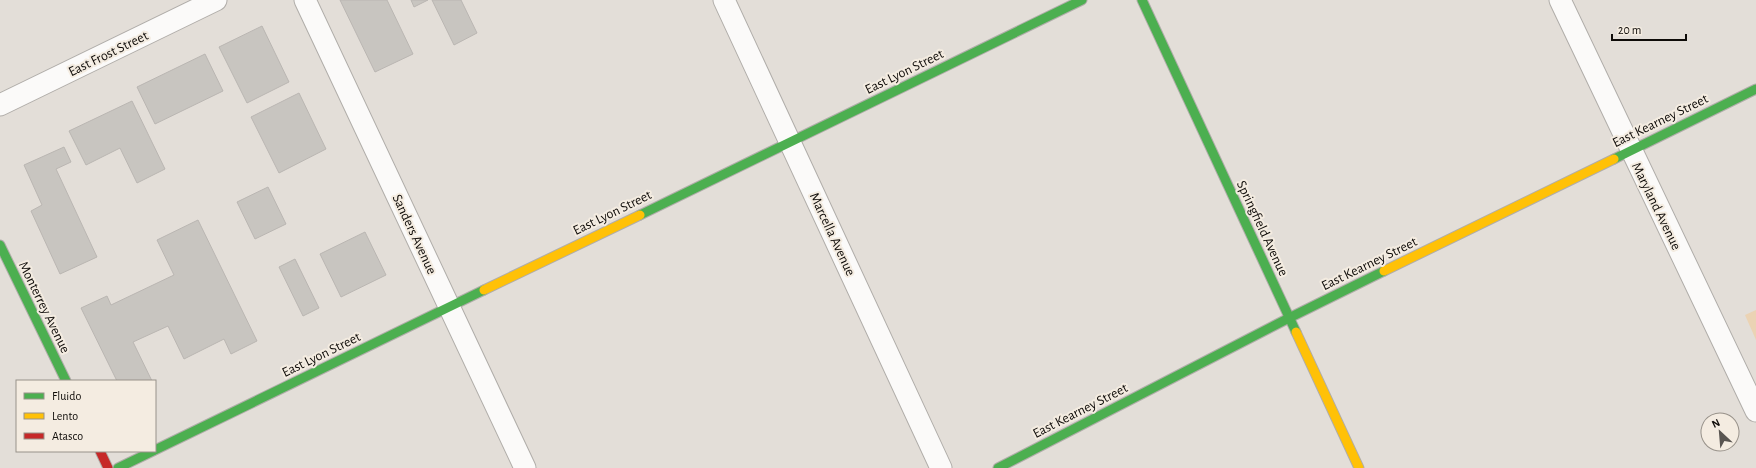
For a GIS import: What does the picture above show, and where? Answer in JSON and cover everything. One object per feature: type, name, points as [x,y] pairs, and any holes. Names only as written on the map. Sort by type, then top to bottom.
[{"type":"main road","name":"East Lyon Street","points":[[156,449],[1082,0]]},
{"type":"main road","name":"Springfield Avenue","points":[[1142,0],[1359,468]]},
{"type":"main road","name":"East Kearney Street","points":[[998,468],[1289,318],[1756,89]]},
{"type":"main road","name":"Monterrey Avenue","points":[[0,245],[66,380]]},
{"type":"main road","points":[[100,452],[108,468]]},
{"type":"main road","name":"East Lyon Street","points":[[118,468],[150,452]]},
{"type":"street","name":"East Frost Street","points":[[0,105],[216,0]]},
{"type":"street","name":"Sanders Avenue","points":[[305,0],[525,468]]},
{"type":"street","name":"Marcella Avenue","points":[[724,0],[941,468]]},
{"type":"street","name":"Maryland Avenue","points":[[1560,0],[1756,411]]},
{"type":"shaded area","points":[[1756,310],[1756,340],[1745,315]]},
{"type":"building","points":[[340,0],[387,0],[413,54],[375,72]]},
{"type":"building","points":[[411,0],[428,0],[414,7]]},
{"type":"building","points":[[432,0],[461,0],[477,33],[454,45]]},
{"type":"building","points":[[262,26],[289,82],[247,103],[219,47]]},
{"type":"building","points":[[205,54],[223,91],[155,124],[137,87]]},
{"type":"building","points":[[299,93],[326,149],[279,173],[251,117]]},
{"type":"building","points":[[132,101],[165,169],[137,183],[120,148],[86,165],[69,131]]},
{"type":"building","points":[[64,147],[71,162],[56,169],[97,257],[60,274],[31,211],[42,205],[24,165]]},
{"type":"building","points":[[268,187],[286,224],[255,239],[237,202]]},
{"type":"building","points":[[198,220],[257,341],[231,354],[224,339],[184,359],[168,326],[133,342],[152,380],[117,380],[81,308],[107,296],[111,305],[174,275],[157,240]]},
{"type":"building","points":[[365,232],[386,275],[341,297],[320,254]]},
{"type":"building","points":[[295,259],[319,308],[303,316],[279,267]]},
{"type":"traffic: fast","points":[[640,215],[1082,0]]},
{"type":"traffic: fast","points":[[1142,0],[1296,332]]},
{"type":"traffic: fast","points":[[1614,159],[1756,89]]},
{"type":"traffic: fast","points":[[0,245],[66,380]]},
{"type":"traffic: fast","points":[[998,468],[1289,318],[1384,271]]},
{"type":"traffic: fast","points":[[156,450],[484,290]]},
{"type":"traffic: fast","points":[[118,468],[151,452]]},
{"type":"traffic: slow","points":[[1384,271],[1614,159]]},
{"type":"traffic: slow","points":[[484,290],[640,215]]},
{"type":"traffic: slow","points":[[1296,332],[1359,468]]},
{"type":"traffic: jam","points":[[100,452],[108,468]]}]
